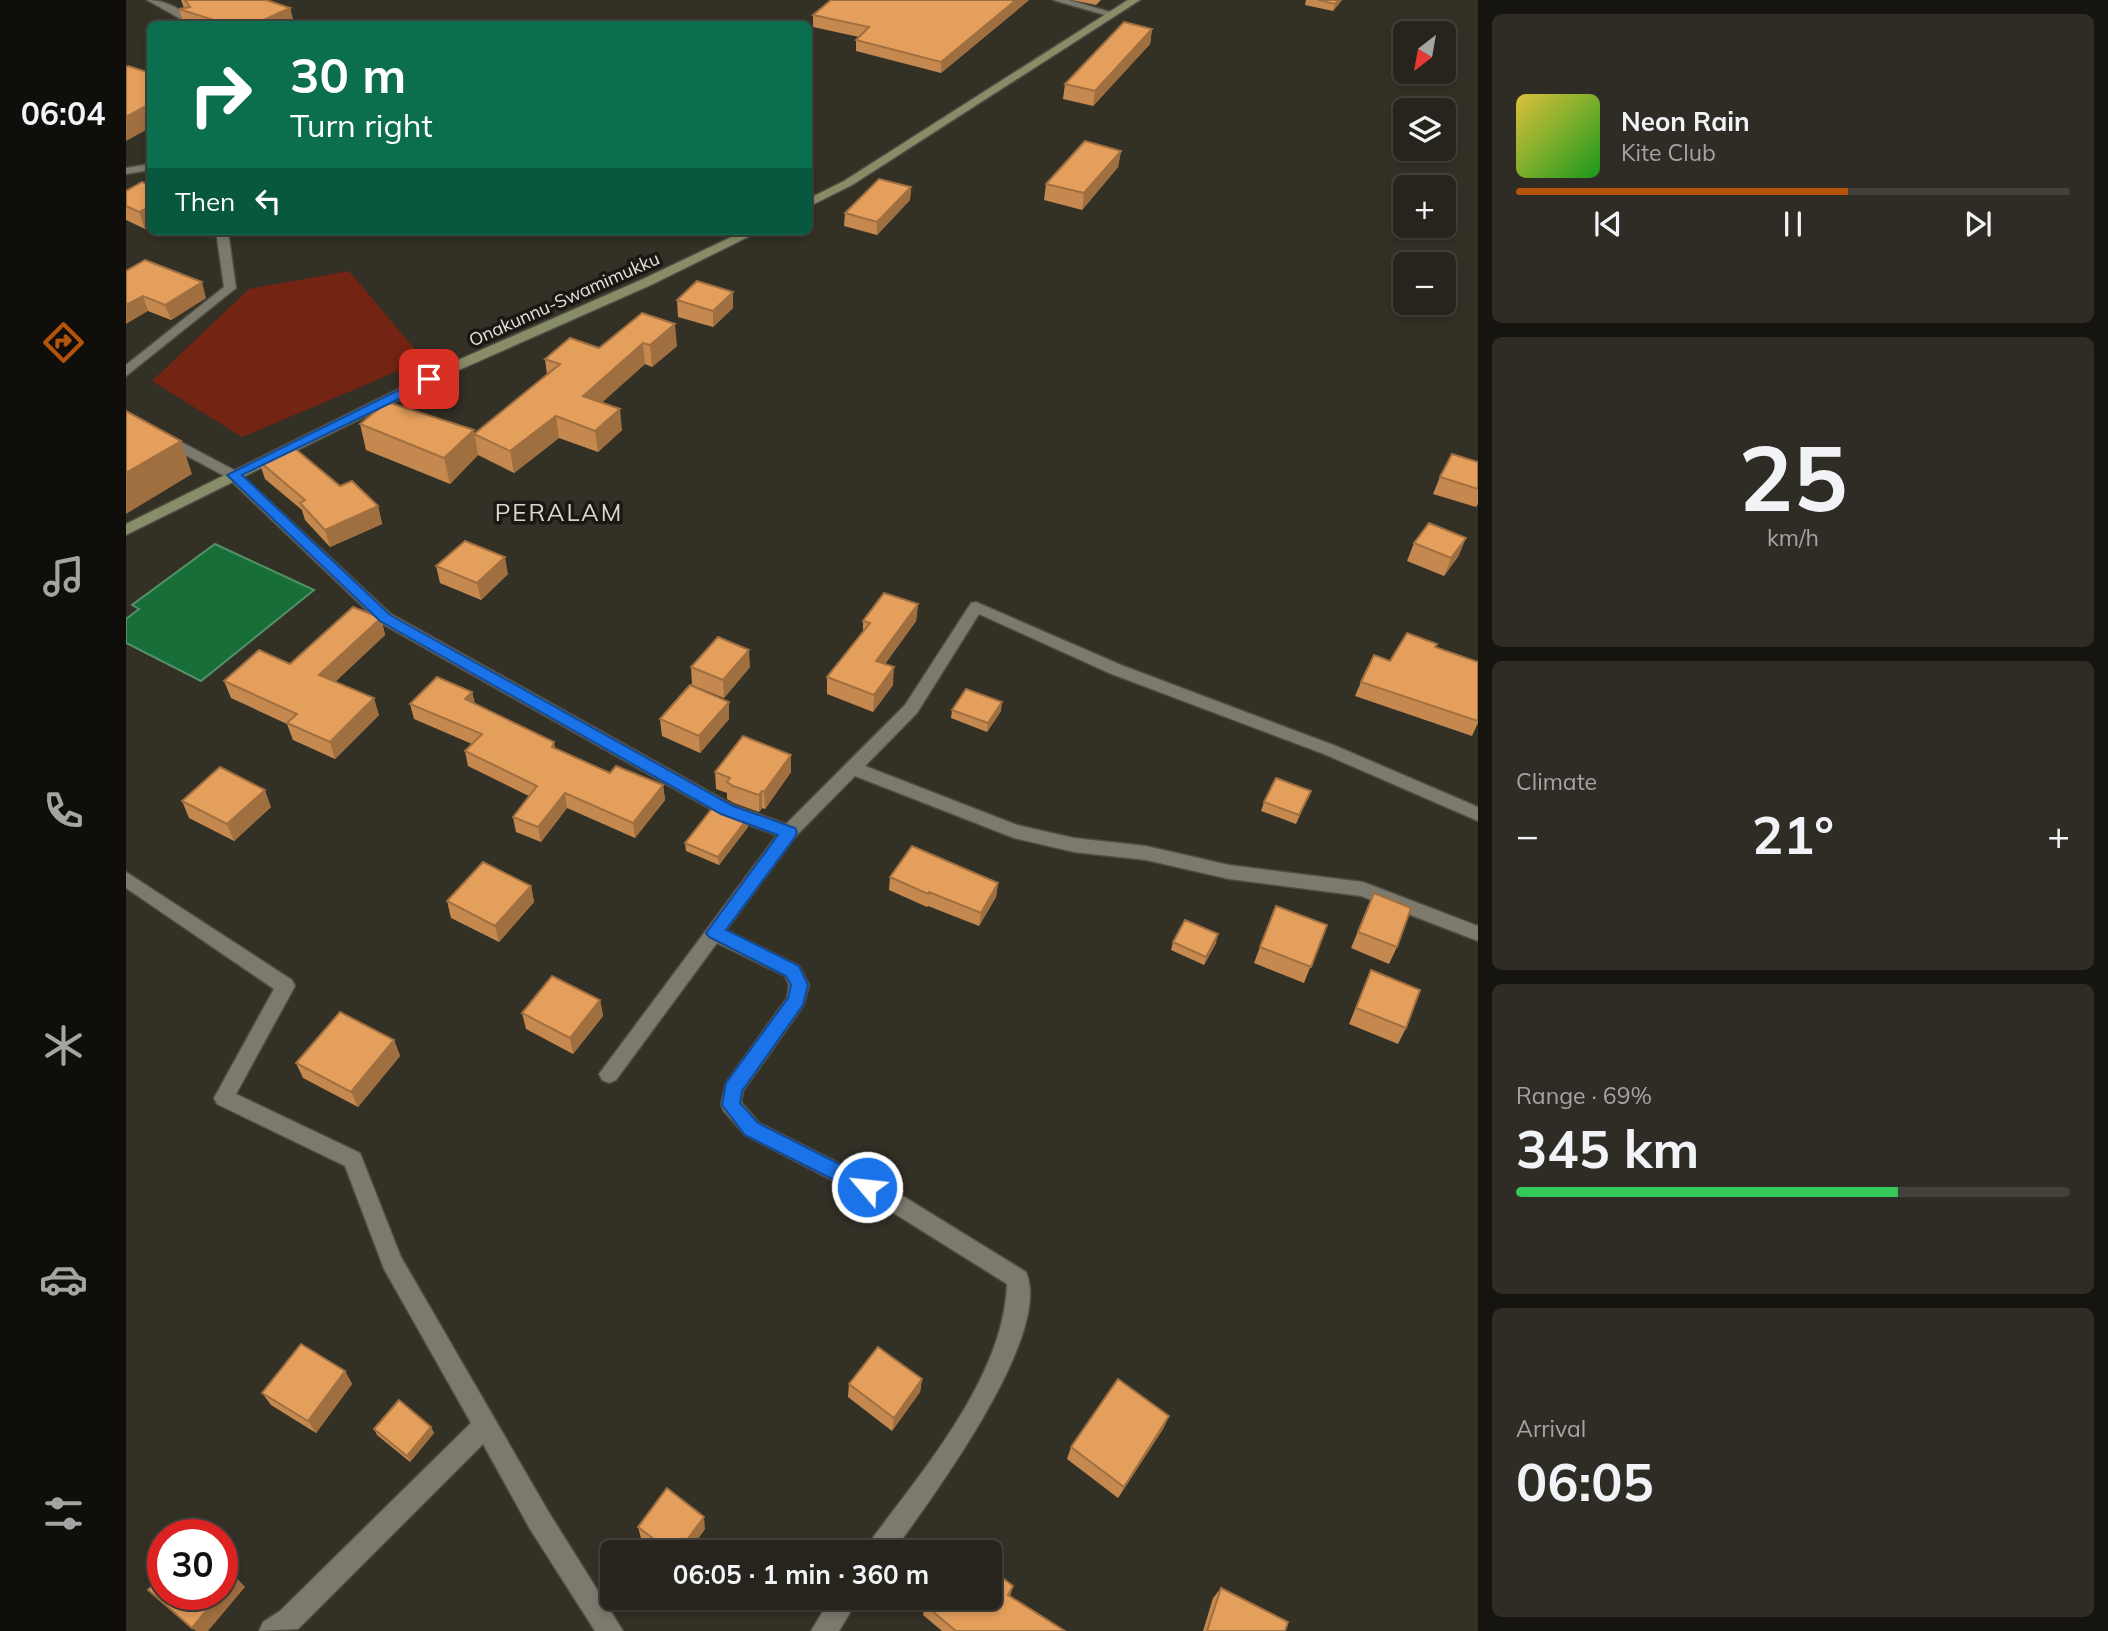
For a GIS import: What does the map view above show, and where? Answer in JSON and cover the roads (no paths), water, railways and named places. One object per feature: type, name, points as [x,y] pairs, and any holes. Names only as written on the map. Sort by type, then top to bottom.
[{"type":"street","points":[[152,0],[183,16],[186,21]]},
{"type":"street","points":[[1058,0],[1112,14]]},
{"type":"street","points":[[812,202],[848,183],[1135,0]]},
{"type":"street","points":[[126,171],[147,168]]},
{"type":"street","points":[[126,372],[230,288],[223,235]]},
{"type":"street","name":"Onakunnu-Swamimukku","points":[[126,530],[454,367],[746,235]]},
{"type":"street","points":[[126,417],[233,475],[385,618],[727,810],[789,832]]},
{"type":"street","points":[[609,1074],[789,832],[911,709],[976,607],[1115,669],[1330,750],[1478,814]]},
{"type":"street","points":[[852,768],[1014,831],[1074,845],[1146,853],[1229,872],[1363,889],[1478,934]]},
{"type":"street","points":[[126,880],[285,986],[224,1098],[353,1160],[392,1262],[538,1520],[610,1631]]},
{"type":"street","points":[[715,933],[792,971],[799,985],[796,1000],[733,1089],[731,1105],[737,1114],[751,1129],[891,1200],[1018,1279],[1021,1297],[1011,1333],[982,1400],[886,1540]]},
{"type":"street","points":[[272,1631],[289,1620],[485,1426]]},
{"type":"street","points":[[824,1631],[838,1610]]},
{"type":"district","name":"PERALAM","points":[[559,512]]}]
